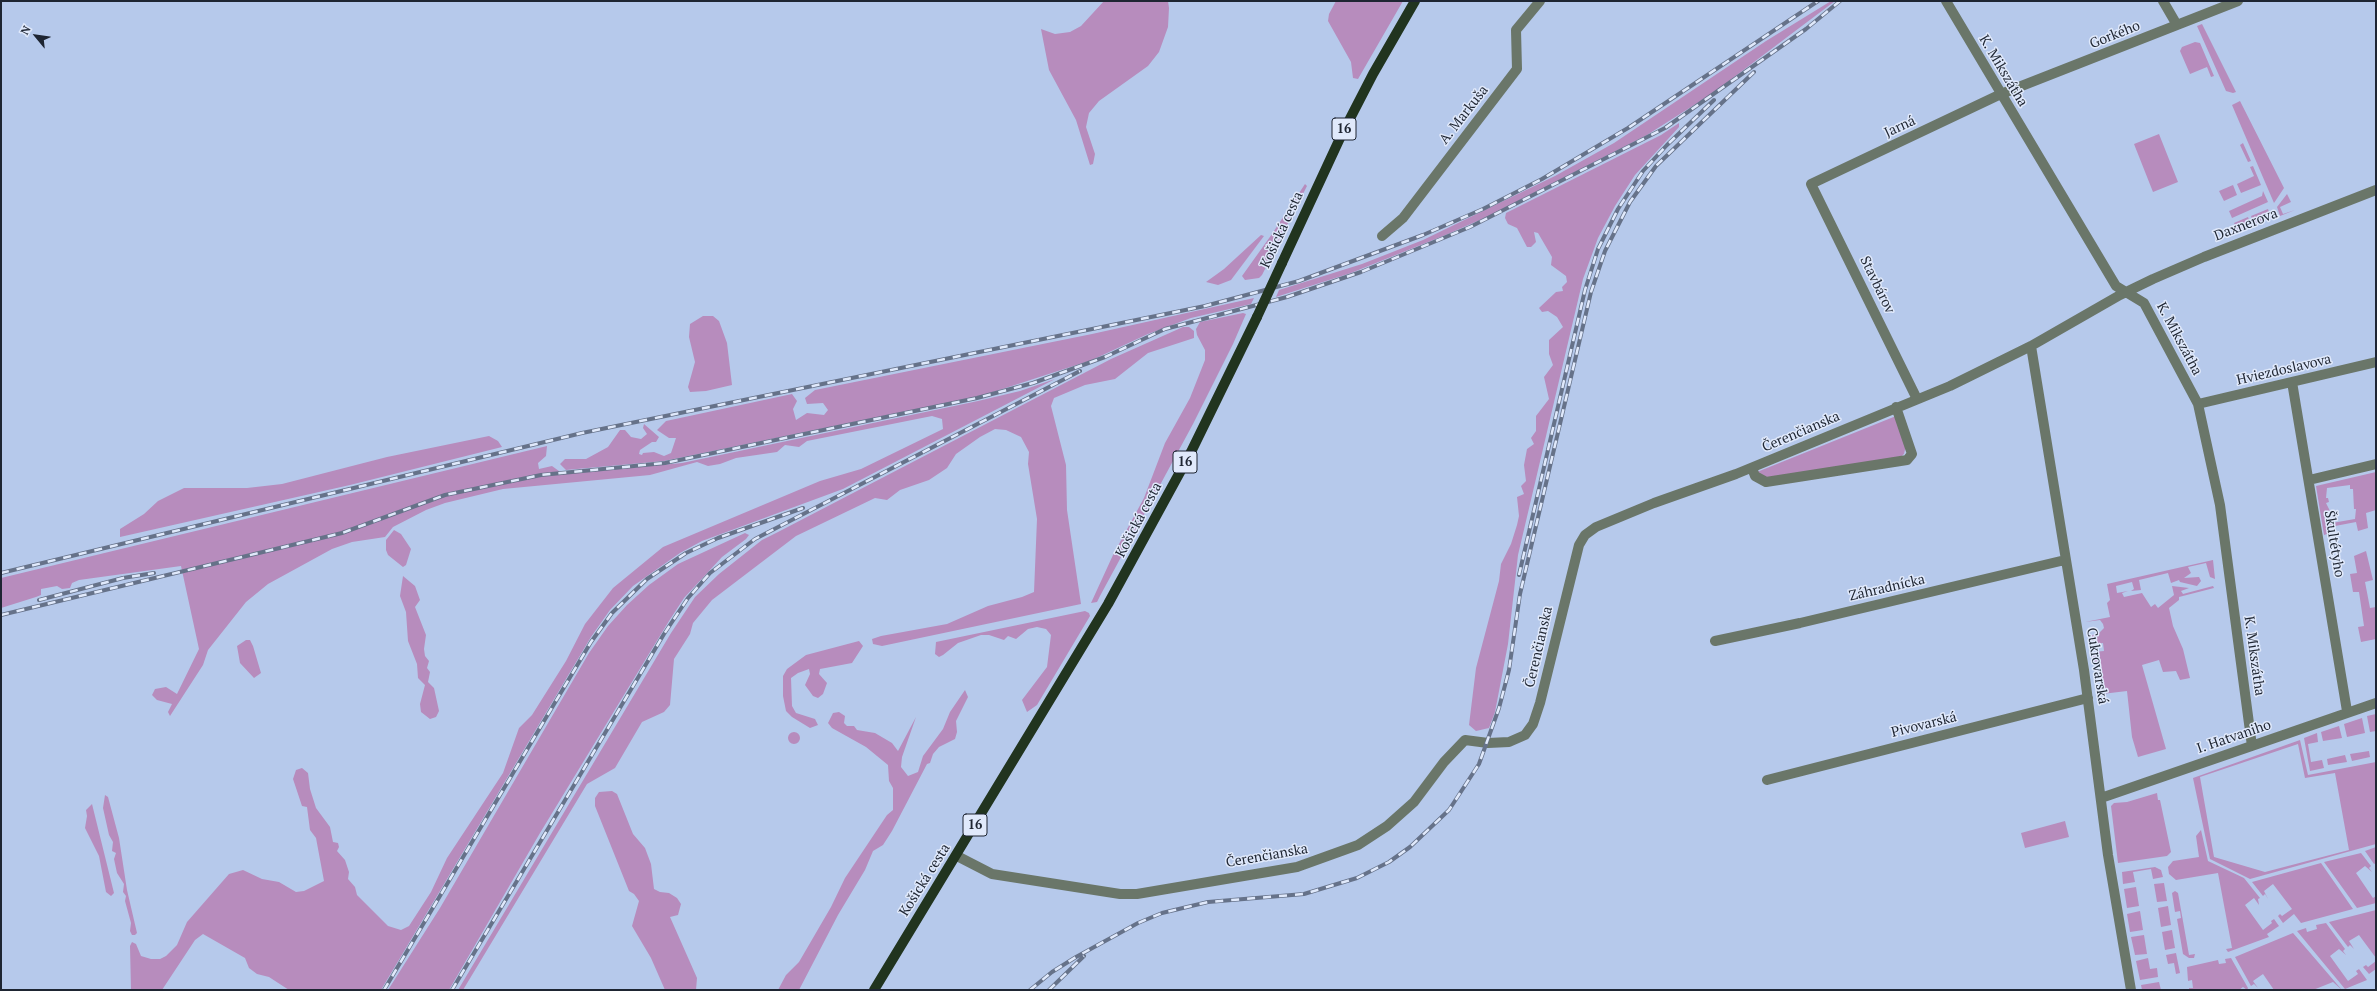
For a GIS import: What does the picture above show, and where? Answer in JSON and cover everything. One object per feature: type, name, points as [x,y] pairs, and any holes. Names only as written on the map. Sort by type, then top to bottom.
[{"type":"main road","name":"Košická cesta","points":[[874,990],[1076,659],[1149,531],[1257,317],[1340,136],[1373,74],[1415,1]]},
{"type":"street","name":"A. Markuša","points":[[1382,236],[1402,218],[1517,69],[1516,30],[1540,1]]},
{"type":"street","name":"K. Mikszátha","points":[[1946,1],[2116,286],[2144,303],[2198,404],[2220,505],[2252,746]]},
{"type":"street","points":[[2163,1],[2178,25]]},
{"type":"street","name":"Gorkého","points":[[2001,94],[2238,1]]},
{"type":"street","name":"Jarná","points":[[1811,184],[2001,94]]},
{"type":"street","name":"Stavbárov","points":[[1811,184],[1917,399]]},
{"type":"street","name":"Daxnerova","points":[[2128,292],[2204,257],[2376,190]]},
{"type":"street","name":"Čerenčianska","points":[[957,856],[992,874],[1120,894],[1137,894],[1196,882],[1297,867],[1358,845],[1387,826],[1414,802],[1444,762],[1465,740],[1488,743],[1509,742],[1525,734],[1533,724],[1540,703],[1579,545],[1585,535],[1596,528],[1654,503],[1752,468],[1896,407],[1950,386],[2032,346],[2128,292]]},
{"type":"street","name":"Cukrovarská","points":[[2032,346],[2088,698],[2101,798],[2131,990]]},
{"type":"street","name":"Hviezdoslavova","points":[[2198,404],[2376,362]]},
{"type":"street","name":"Škultétyho","points":[[2292,382],[2347,712]]},
{"type":"street","points":[[1752,468],[1755,476],[1766,482],[1907,460],[1912,454],[1896,407]]},
{"type":"street","points":[[2308,480],[2376,464]]},
{"type":"street","name":"Záhradnícka","points":[[1715,641],[1800,623],[2065,560]]},
{"type":"street","name":"Pivovarská","points":[[1767,780],[2088,698]]},
{"type":"street","name":"I. Hatvaniho","points":[[2101,798],[2376,703]]},
{"type":"shaded area","points":[[1104,1],[1168,1],[1168,27],[1159,52],[1148,66],[1099,101],[1089,113],[1086,127],[1095,154],[1093,164],[1090,165],[1076,120],[1049,70],[1041,29],[1055,34],[1070,32],[1081,26]]},
{"type":"shaded area","points":[[1336,1],[1403,1],[1358,79],[1353,78],[1351,62],[1328,21],[1329,14]]},
{"type":"shaded area","points":[[1831,1],[1835,1],[1713,93],[1647,135],[1491,215],[1448,234],[1351,273],[1276,297],[1279,290],[1362,264],[1423,240],[1555,176],[1614,143],[1766,41]]},
{"type":"shaded area","points":[[2202,24],[2236,92],[2233,93],[2226,91],[2197,26]]},
{"type":"shaded area","points":[[2195,42],[2200,43],[2214,76],[2211,77],[2207,67],[2190,74],[2180,51],[2182,47]]},
{"type":"shaded area","points":[[2240,101],[2284,188],[2274,203],[2232,105]]},
{"type":"shaded area","points":[[1679,123],[1679,127],[1635,175],[1615,206],[1598,238],[1583,279],[1518,555],[1508,644],[1495,712],[1489,728],[1476,731],[1469,725],[1476,668],[1499,581],[1501,564],[1511,544],[1517,525],[1519,516],[1517,497],[1524,494],[1521,486],[1526,481],[1524,465],[1527,449],[1534,444],[1531,438],[1536,431],[1536,416],[1549,399],[1544,377],[1553,365],[1549,354],[1549,340],[1563,327],[1557,317],[1548,311],[1542,312],[1539,308],[1556,292],[1563,291],[1562,287],[1567,282],[1566,276],[1551,265],[1552,257],[1538,233],[1534,232],[1536,242],[1531,247],[1527,247],[1517,228],[1508,224],[1505,218],[1506,213],[1661,135]]},
{"type":"shaded area","points":[[2159,134],[2178,182],[2153,192],[2134,144]]},
{"type":"shaded area","points":[[2243,143],[2251,161],[2248,162],[2240,145]]},
{"type":"shaded area","points":[[2253,166],[2261,185],[2241,193],[2237,184],[2254,176],[2250,167]]},
{"type":"shaded area","points":[[1305,184],[1307,186],[1262,275],[1259,278],[1245,280],[1242,276]]},
{"type":"shaded area","points":[[2233,185],[2237,195],[2224,201],[2219,191]]},
{"type":"shaded area","points":[[2263,191],[2268,202],[2232,218],[2229,211],[2262,196]]},
{"type":"shaded area","points":[[2287,194],[2291,202],[2280,207],[2283,214],[2295,210],[2280,216],[2277,207]]},
{"type":"shaded area","points":[[2268,209],[2271,218],[2254,224],[2251,216]]},
{"type":"shaded area","points":[[2248,217],[2251,226],[2238,231],[2234,223]]},
{"type":"shaded area","points":[[1261,235],[1264,236],[1231,280],[1218,285],[1206,282],[1224,269]]},
{"type":"shaded area","points":[[1254,298],[1251,304],[1191,318],[1148,334],[1092,360],[981,396],[664,461],[566,470],[560,464],[565,459],[586,459],[608,447],[620,430],[625,430],[631,437],[641,439],[647,434],[643,428],[644,424],[659,437],[656,442],[652,442],[640,450],[639,454],[642,455],[643,453],[654,452],[664,456],[671,453],[676,438],[669,438],[657,430],[666,421],[792,394],[797,401],[793,409],[796,420],[807,413],[824,415],[828,410],[823,403],[807,404],[805,398],[815,390],[1092,334]]},
{"type":"shaded area","points":[[1243,313],[1246,314],[1233,344],[1193,424],[1097,602],[1091,603],[1113,555],[1144,498],[1165,443],[1190,398],[1205,360],[1205,350],[1197,335],[1196,329],[1200,322]]},
{"type":"shaded area","points":[[703,316],[713,316],[719,321],[727,343],[732,385],[706,391],[690,392],[688,387],[695,362],[689,337],[690,324]]},
{"type":"shaded area","points":[[1183,327],[1189,327],[1194,331],[1194,338],[1148,353],[1115,379],[1085,385],[1054,398],[1051,406],[1066,465],[1067,510],[1081,604],[882,646],[873,644],[872,639],[881,636],[947,624],[988,606],[1022,597],[1034,592],[1037,519],[1028,464],[1029,452],[1021,437],[1006,430],[995,429],[980,437],[956,454],[947,468],[929,480],[900,490],[887,500],[875,498],[796,536],[712,600],[693,623],[690,634],[674,659],[670,705],[664,712],[642,722],[615,768],[587,784],[463,990],[458,990],[671,633],[695,597],[719,574],[762,540],[1111,359]]},
{"type":"shaded area","points":[[1055,379],[843,489],[702,541],[680,553],[633,586],[610,610],[591,637],[381,990],[289,990],[269,977],[257,974],[249,968],[245,958],[203,934],[195,940],[162,990],[131,990],[130,946],[132,942],[136,944],[141,956],[151,959],[160,959],[166,956],[177,945],[187,922],[229,874],[243,870],[262,879],[279,882],[296,892],[304,891],[324,881],[316,838],[310,830],[307,807],[302,806],[293,779],[296,770],[302,768],[308,773],[310,789],[316,808],[330,827],[333,842],[338,843],[339,847],[337,851],[345,860],[349,872],[348,879],[355,887],[357,895],[388,926],[401,930],[409,926],[431,892],[447,858],[503,773],[519,728],[532,715],[566,661],[585,624],[613,588],[663,547],[820,481],[861,469],[943,429],[942,419],[932,416],[807,441],[799,447],[785,445],[777,452],[736,458],[720,464],[708,466],[697,462],[650,475],[503,489],[445,503],[426,510],[393,527],[385,537],[352,542],[332,549],[268,584],[246,602],[208,650],[203,665],[170,716],[168,712],[172,704],[157,700],[152,695],[155,689],[166,687],[177,694],[199,649],[181,566],[79,580],[72,583],[70,588],[62,589],[57,586],[41,589],[41,595],[1,608],[1,578],[547,446],[546,456],[538,463],[539,469],[552,466],[563,474],[682,463],[978,401],[1020,391]]},
{"type":"shaded area","points":[[1896,416],[1906,445],[1904,454],[1898,459],[1767,478],[1757,472]]},
{"type":"shaded area","points":[[489,436],[498,441],[502,447],[350,485],[120,537],[120,529],[144,514],[158,501],[184,488],[247,488],[282,484],[387,457]]},
{"type":"shaded area","points":[[2376,472],[2376,510],[2366,513],[2368,528],[2358,531],[2356,522],[2330,527],[2327,534],[2324,535],[2316,486]],"holes":[[[2350,485],[2350,489],[2353,489],[2354,509],[2356,509],[2355,519],[2332,523],[2331,519],[2329,519],[2328,513],[2331,513],[2326,503],[2329,502],[2328,498],[2326,498],[2327,488]]]},
{"type":"shaded area","points":[[394,530],[401,534],[411,549],[406,565],[403,567],[388,555],[386,550],[386,540]]},
{"type":"shaded area","points":[[745,533],[749,535],[746,539],[722,557],[684,598],[669,621],[540,833],[449,990],[388,990],[440,908],[589,653],[608,626],[627,605],[649,585],[678,564]]},
{"type":"shaded area","points":[[2366,551],[2373,580],[2365,582],[2370,608],[2376,607],[2376,639],[2361,642],[2358,627],[2364,626],[2359,592],[2353,592],[2350,574],[2357,573],[2354,556]]},
{"type":"shaded area","points":[[2213,560],[2215,579],[2210,577],[2206,563],[2188,567],[2191,573],[2184,578],[2199,577],[2201,581],[2197,586],[2180,582],[2179,580],[2171,583],[2168,573],[2139,580],[2141,590],[2131,591],[2134,589],[2132,582],[2116,586],[2117,593],[2128,591],[2122,593],[2124,597],[2142,593],[2151,607],[2155,604],[2158,608],[2174,595],[2172,586],[2189,588],[2181,591],[2183,594],[2213,586],[2214,588],[2179,597],[2179,600],[2169,608],[2173,626],[2183,649],[2190,678],[2180,680],[2176,671],[2163,672],[2159,660],[2142,665],[2166,749],[2138,757],[2132,737],[2127,691],[2102,694],[2097,662],[2092,662],[2088,636],[2098,634],[2104,628],[2100,620],[2085,622],[2110,617],[2107,603],[2110,600],[2107,584]],"holes":[[[2103,643],[2104,651],[2093,652],[2092,645]]]},
{"type":"shaded area","points":[[403,576],[415,586],[420,600],[415,607],[426,635],[424,649],[425,656],[429,661],[427,668],[430,672],[428,682],[434,688],[439,711],[436,717],[430,719],[421,712],[420,704],[425,685],[418,678],[417,664],[408,641],[406,612],[400,596]]},
{"type":"shaded area","points":[[1085,611],[1089,613],[1090,616],[1037,705],[1027,712],[1022,700],[1047,667],[1051,635],[1046,629],[1037,627],[1028,629],[1016,639],[1008,636],[1004,640],[989,635],[981,635],[958,643],[939,657],[935,654],[936,642]]},
{"type":"shaded area","points":[[246,640],[250,640],[253,646],[261,673],[254,678],[240,663],[237,646]]},
{"type":"shaded area","points":[[859,641],[863,646],[852,663],[820,669],[819,674],[827,683],[823,694],[818,698],[813,696],[805,685],[810,674],[809,669],[798,673],[791,678],[792,706],[796,713],[815,719],[818,725],[810,728],[792,717],[786,711],[783,696],[783,676],[787,669],[806,655]]},
{"type":"shaded area","points":[[965,690],[968,697],[956,721],[957,732],[955,739],[939,747],[933,754],[930,763],[927,764],[892,831],[883,845],[873,851],[865,870],[838,915],[799,990],[778,990],[786,975],[799,962],[831,907],[845,878],[887,815],[893,810],[893,788],[889,781],[888,765],[866,747],[832,728],[828,723],[833,713],[839,712],[845,716],[844,723],[847,726],[854,726],[857,730],[875,733],[892,743],[898,751],[916,717],[902,757],[901,767],[908,776],[918,772],[923,756],[943,729],[950,712]]},
{"type":"shaded area","points":[[2376,714],[2376,731],[2370,732],[2367,716]]},
{"type":"shaded area","points":[[2362,718],[2365,733],[2347,737],[2344,724]]},
{"type":"shaded area","points":[[2339,726],[2342,738],[2323,741],[2321,732]]},
{"type":"shaded area","points":[[794,732],[798,734],[800,738],[798,742],[794,744],[790,742],[788,738],[790,734]]},
{"type":"shaded area","points":[[2317,733],[2318,742],[2308,744],[2311,762],[2322,760],[2324,768],[2310,771],[2304,738]]},
{"type":"shaded area","points":[[2300,740],[2308,775],[2376,762],[2376,844],[2250,879],[2210,859],[2193,778]],"holes":[[[2298,744],[2305,778],[2335,773],[2349,850],[2265,872],[2214,857],[2200,777]]]},
{"type":"shaded area","points":[[2369,751],[2370,757],[2352,761],[2350,754]]},
{"type":"shaded area","points":[[2345,755],[2347,762],[2328,765],[2327,759]]},
{"type":"shaded area","points":[[612,791],[617,794],[633,834],[645,848],[651,864],[654,889],[660,892],[669,893],[677,898],[681,904],[678,915],[670,917],[697,978],[696,990],[665,990],[651,958],[632,926],[639,901],[634,894],[629,891],[595,806],[595,798],[599,792]]},
{"type":"shaded area","points":[[2157,793],[2158,800],[2160,800],[2171,852],[2167,856],[2118,863],[2111,806],[2114,803],[2127,802]]},
{"type":"shaded area","points":[[105,795],[108,797],[119,838],[127,890],[137,933],[135,935],[132,935],[130,931],[131,923],[125,901],[126,896],[123,892],[124,884],[117,873],[114,859],[116,853],[112,851],[113,842],[109,835],[103,808]]},
{"type":"shaded area","points":[[92,804],[114,893],[111,896],[106,892],[99,856],[85,828],[87,816],[86,810]]},
{"type":"shaded area","points":[[2065,821],[2069,837],[2025,848],[2021,833]]},
{"type":"shaded area","points":[[2201,830],[2208,861],[2244,878],[2260,898],[2258,899],[2259,905],[2254,898],[2245,905],[2263,930],[2272,923],[2271,921],[2274,919],[2279,926],[2267,934],[2269,937],[2228,952],[2226,949],[2232,948],[2218,873],[2176,880],[2169,874],[2168,867],[2173,861],[2199,857],[2196,836]]},
{"type":"shaded area","points":[[2376,847],[2376,863],[2374,864],[2365,851]]},
{"type":"shaded area","points":[[2361,853],[2371,866],[2369,868],[2372,872],[2365,866],[2356,873],[2373,898],[2376,896],[2376,903],[2357,908],[2324,862]]},
{"type":"shaded area","points":[[2321,863],[2353,909],[2301,923],[2294,914],[2283,923],[2278,916],[2280,914],[2282,916],[2292,909],[2273,884],[2264,891],[2268,899],[2265,894],[2263,896],[2252,882]]},
{"type":"shaded area","points":[[2155,867],[2161,870],[2163,877],[2153,879],[2151,869],[2133,872],[2135,882],[2123,884],[2122,872]]},
{"type":"shaded area","points":[[2164,883],[2167,901],[2157,902],[2154,884]]},
{"type":"shaded area","points":[[2136,887],[2139,906],[2127,908],[2124,889]]},
{"type":"shaded area","points":[[2175,891],[2178,893],[2189,955],[2195,954],[2194,958],[2189,958],[2183,954],[2177,919],[2181,918],[2180,911],[2175,912],[2172,893]]},
{"type":"shaded area","points":[[2168,906],[2171,925],[2161,927],[2158,908]]},
{"type":"shaded area","points":[[2376,910],[2376,958],[2359,935],[2349,941],[2354,949],[2350,945],[2348,947],[2329,922]]},
{"type":"shaded area","points":[[2140,911],[2143,930],[2130,932],[2127,914]]},
{"type":"shaded area","points":[[2326,923],[2345,949],[2343,951],[2346,955],[2339,949],[2330,956],[2348,981],[2358,974],[2356,971],[2359,969],[2367,980],[2345,989],[2297,931],[2306,928],[2307,932],[2317,929],[2316,925]]},
{"type":"shaded area","points":[[2172,930],[2175,948],[2165,950],[2162,932]]},
{"type":"shaded area","points":[[2293,933],[2342,990],[2333,982],[2313,990],[2274,990],[2263,974],[2253,981],[2258,988],[2254,984],[2251,986],[2235,957]]},
{"type":"shaded area","points":[[2144,935],[2147,954],[2135,955],[2131,937]]},
{"type":"shaded area","points":[[2176,953],[2180,973],[2176,974],[2174,963],[2168,964],[2166,955]]},
{"type":"shaded area","points":[[2148,958],[2150,969],[2157,968],[2158,977],[2140,980],[2136,961]]},
{"type":"shaded area","points":[[2231,958],[2248,988],[2247,990],[2243,987],[2239,990],[2189,990],[2189,988],[2193,988],[2192,980],[2188,981],[2187,967],[2218,960],[2219,964],[2226,963],[2225,959]]},
{"type":"shaded area","points":[[2376,961],[2376,969],[2369,974],[2363,967],[2366,965],[2368,967]]},
{"type":"shaded area","points":[[2159,982],[2161,990],[2142,990],[2141,985]]},
{"type":"railway","points":[[1,573],[582,433],[1205,306],[1299,281],[1423,235],[1483,209],[1542,179],[1628,128],[1818,1]]},
{"type":"railway","points":[[1,615],[342,533],[445,495],[541,475],[665,463],[977,398],[1033,383],[1105,357],[1165,329],[1287,297],[1361,272],[1470,227],[1665,128],[1806,29],[1840,1]]},
{"type":"railway","points":[[1030,990],[1052,972],[1076,957],[1138,923],[1162,913],[1208,902],[1304,894],[1357,878],[1389,862],[1410,847],[1449,810],[1479,764],[1499,708],[1509,670],[1520,594],[1591,292],[1605,251],[1630,202],[1656,166],[1754,72]]},
{"type":"railway","points":[[1519,575],[1585,290],[1598,249],[1618,209],[1643,171],[1667,145],[1714,100]]},
{"type":"railway","points":[[452,990],[664,634],[688,598],[710,573],[755,539],[1080,371]]},
{"type":"railway","points":[[384,990],[591,642],[612,613],[647,579],[686,553],[718,538],[803,508]]},
{"type":"railway","points":[[39,600],[123,578],[154,573]]},
{"type":"railway","points":[[1049,990],[1084,956]]}]
